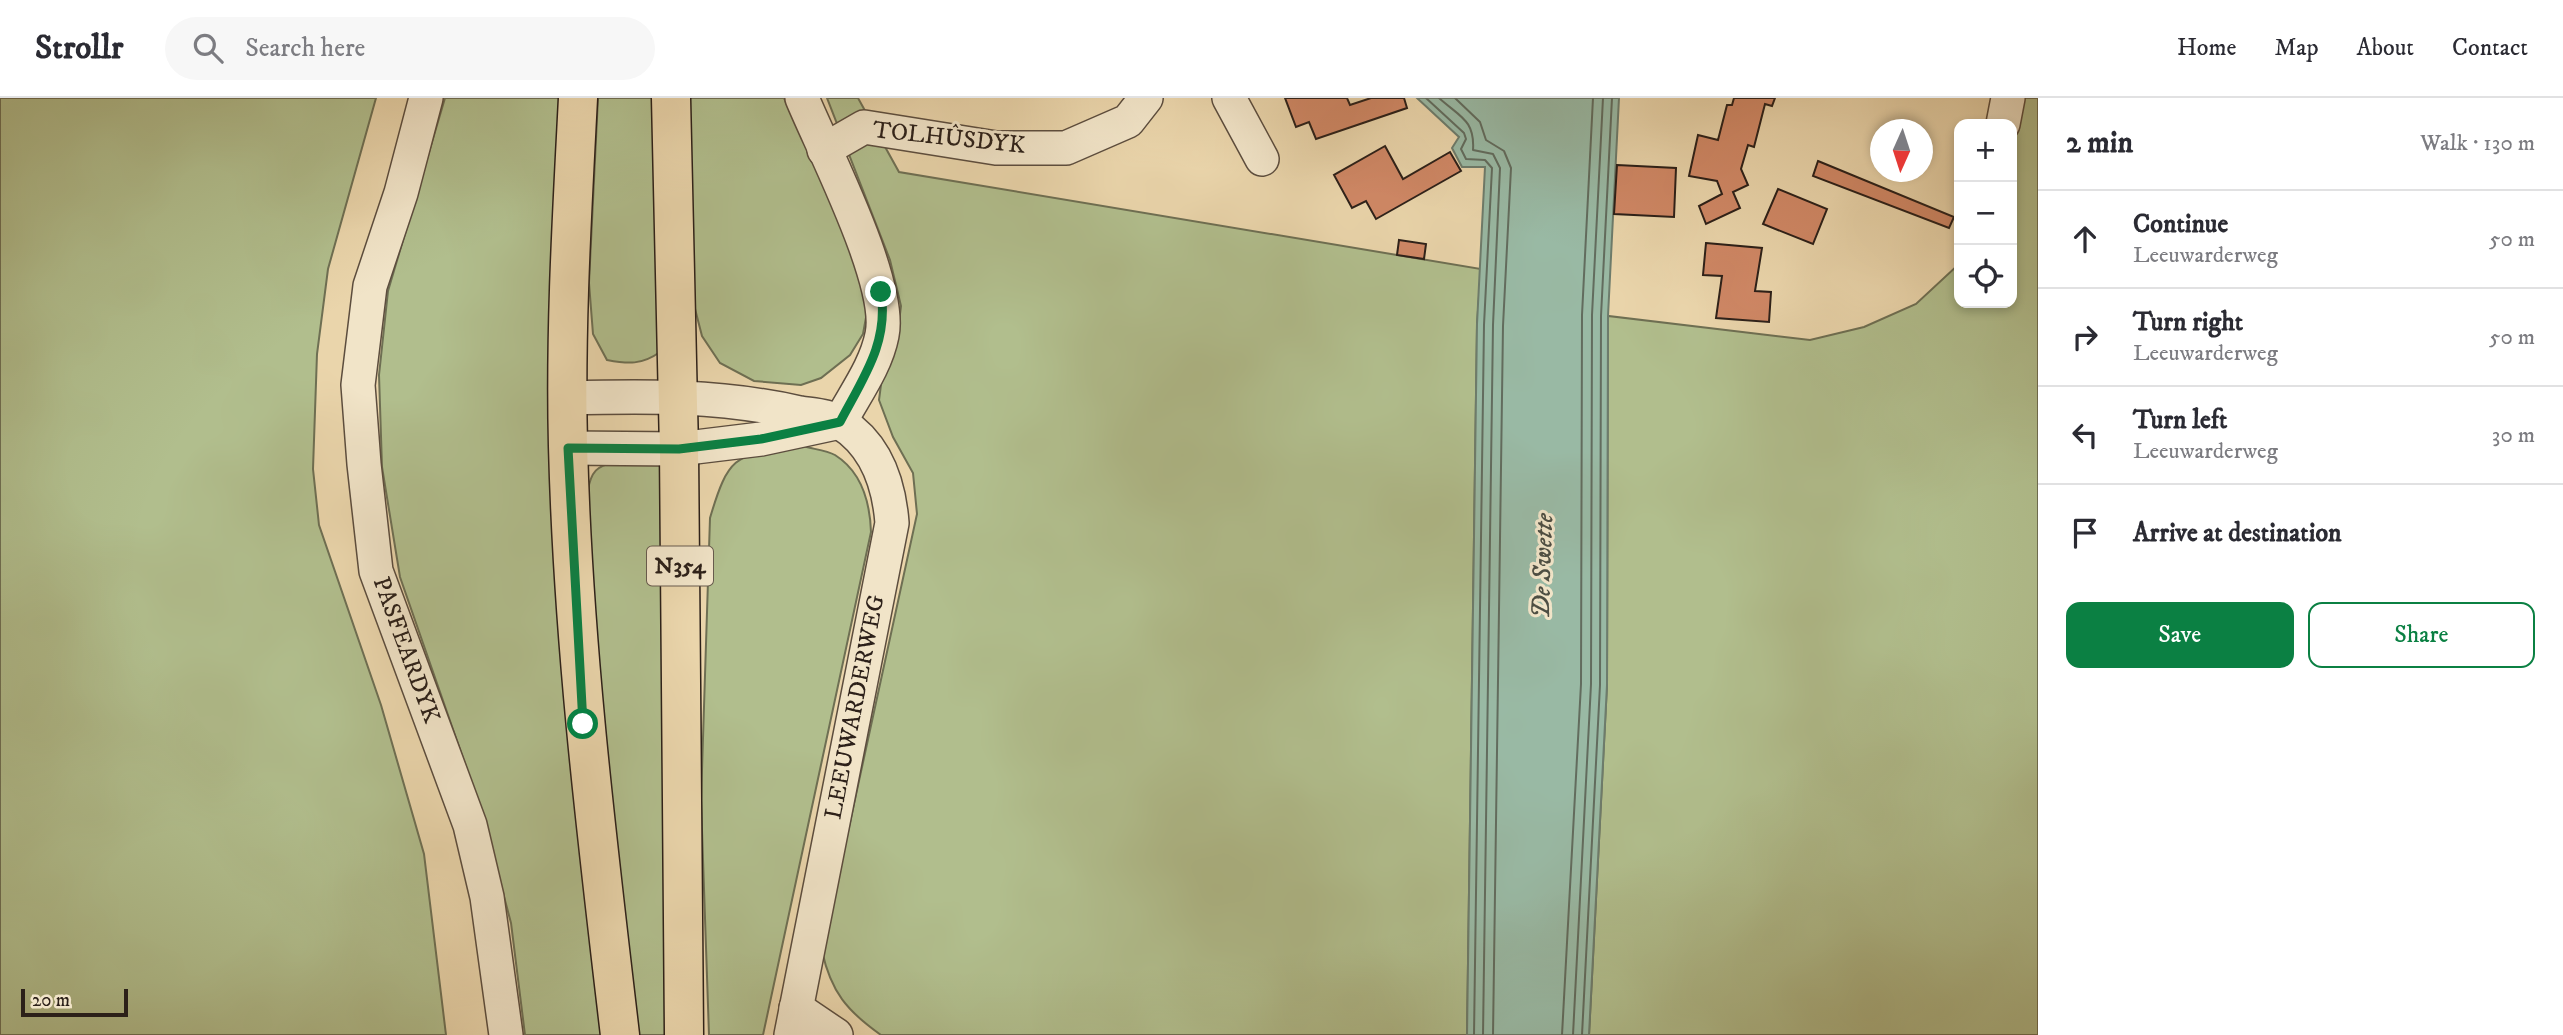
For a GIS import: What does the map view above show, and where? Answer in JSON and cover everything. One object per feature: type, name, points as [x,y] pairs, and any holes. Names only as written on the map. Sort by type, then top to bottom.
[{"type":"main road","points":[[578,98],[567,398],[568,448],[583,724],[620,1035]]},
{"type":"main road","name":"N354","points":[[671,98],[679,449],[684,1035]]},
{"type":"street","name":"PASFEARDYK","points":[[426,98],[401,193],[370,286],[358,385],[360,411],[376,571],[470,825],[487,897],[506,1035]]},
{"type":"street","points":[[568,448],[679,449],[761,439],[840,422],[877,353],[884,314],[875,272],[802,98]]},
{"type":"street","name":"TOLHÛSDYK","points":[[824,150],[864,127],[996,148],[1066,148],[1128,121],[1146,98]]},
{"type":"street","points":[[1229,98],[1262,159]]},
{"type":"street","points":[[2004,119],[2008,98]]},
{"type":"street","points":[[567,398],[678,395],[758,404],[840,422]]},
{"type":"street","name":"LEEUWARDERWEG","points":[[793,1021],[892,523],[890,490],[873,454],[840,422]]},
{"type":"street","points":[[793,1021],[836,1035]]},
{"type":"shaded area","points":[[0,98],[376,98],[328,269],[317,354],[313,469],[319,525],[381,705],[424,854],[446,1035],[0,1035]]},
{"type":"shaded area","points":[[445,98],[562,98],[603,1035],[525,1035],[511,923],[481,810],[400,577],[382,467],[379,375],[388,291]]},
{"type":"shaded area","points":[[598,98],[656,98],[660,352],[635,362],[607,360],[593,334],[589,283]]},
{"type":"shaded area","points":[[687,98],[784,98],[864,276],[867,312],[863,334],[850,355],[821,378],[801,385],[754,381],[720,363],[702,336],[693,301]]},
{"type":"shaded area","points":[[827,98],[858,98],[899,172],[1481,269],[1477,324],[1467,1035],[881,1035],[859,1018],[842,999],[830,978],[822,951],[917,514],[913,473],[893,437],[879,400],[882,377],[896,346],[901,306],[890,260]]},
{"type":"shaded area","points":[[2022,98],[2038,98],[2038,1035],[1589,1035],[1607,685],[1608,316],[1810,340],[1864,327],[1916,304],[1954,269],[1954,308],[2017,308],[2017,129]]},
{"type":"shaded area","points":[[803,446],[835,455],[852,470],[863,489],[871,532],[763,1035],[709,1035],[701,801],[710,518],[724,479],[739,460],[763,452]]},
{"type":"shaded area","points":[[668,460],[675,1035],[629,1035],[584,540],[588,492],[591,479],[597,470],[606,464]]},
{"type":"water","name":"De Swette","points":[[1417,98],[1619,98],[1608,316],[1607,685],[1589,1035],[1467,1035],[1477,324],[1485,167],[1462,167],[1452,148],[1459,137]]},
{"type":"building","points":[[1285,98],[1347,98],[1350,105],[1371,98],[1404,98],[1407,108],[1316,139],[1309,122],[1296,127]]},
{"type":"building","points":[[1734,98],[1775,98],[1772,106],[1765,104],[1754,147],[1748,145],[1741,169],[1748,185],[1733,192],[1740,208],[1706,224],[1699,206],[1722,194],[1717,181],[1689,176],[1698,135],[1718,140],[1727,105],[1732,105]]},
{"type":"building","points":[[1385,146],[1403,179],[1450,152],[1461,171],[1376,219],[1366,201],[1352,208],[1334,175]]},
{"type":"building","points":[[1818,161],[1954,217],[1949,228],[1813,176]]},
{"type":"building","points":[[1617,165],[1676,168],[1674,217],[1614,214]]},
{"type":"building","points":[[1778,189],[1827,209],[1813,244],[1763,224]]},
{"type":"building","points":[[1399,240],[1426,244],[1424,259],[1397,255]]},
{"type":"building","points":[[1706,243],[1762,248],[1755,291],[1771,292],[1769,322],[1716,318],[1722,276],[1703,275]]},
{"type":"route","points":[[583,724],[568,448],[679,449],[761,439],[840,422],[880,345],[884,327],[881,292]]}]
